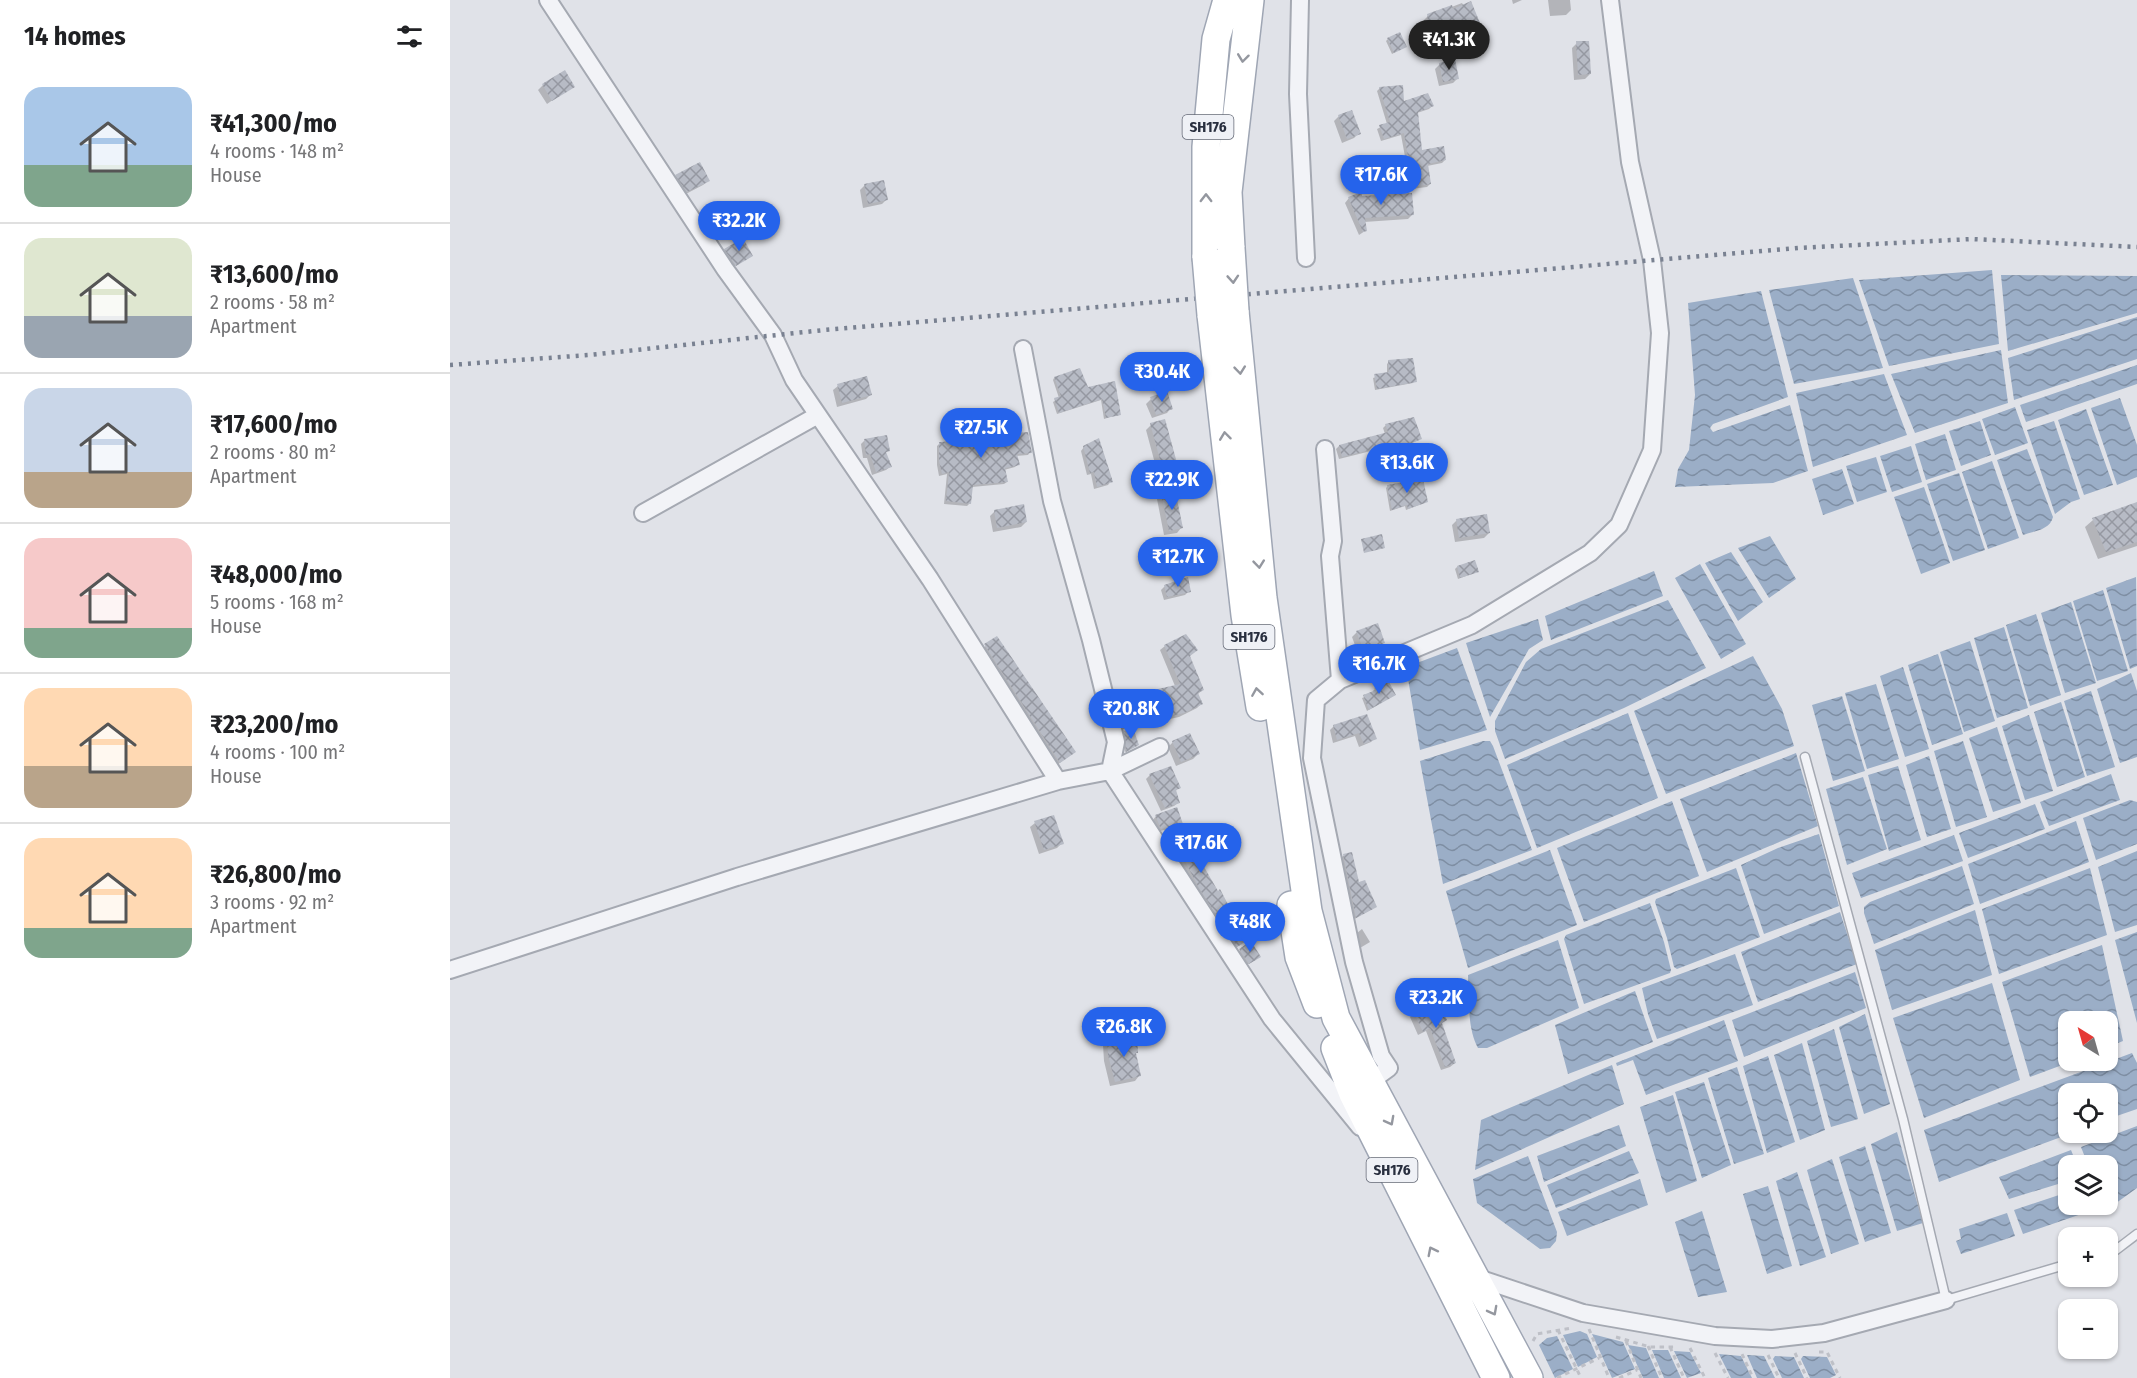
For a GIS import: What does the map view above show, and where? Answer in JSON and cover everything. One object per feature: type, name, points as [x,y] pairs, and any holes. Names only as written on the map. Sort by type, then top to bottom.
[{"type":"main road","name":"SH176","points":[[1227,0],[1216,39],[1206,147],[1219,252],[1245,615],[1299,957],[1361,1088],[1387,1160],[1496,1378]]},
{"type":"main road","points":[[1219,252],[1250,0]]},
{"type":"main road","points":[[1361,1088],[1475,1277],[1529,1378]]},
{"type":"street","points":[[549,0],[725,269],[773,336],[794,380],[930,579],[1058,781]]},
{"type":"street","points":[[1300,0],[1298,94],[1306,258]]},
{"type":"street","points":[[1361,1088],[1389,1068],[1381,1056],[1354,962],[1312,758],[1316,700],[1340,680],[1472,625],[1590,553],[1619,525],[1652,450],[1660,333],[1652,260],[1630,162],[1610,0]]},
{"type":"street","points":[[1023,349],[1052,501],[1091,640],[1116,742],[1110,771],[1272,1019],[1387,1160]]},
{"type":"street","points":[[643,513],[818,415]]},
{"type":"street","points":[[1325,449],[1333,541],[1330,556],[1340,680]]},
{"type":"street","points":[[450,970],[737,877],[1058,781],[1110,771],[1160,747]]},
{"type":"street","points":[[1475,1277],[1583,1313],[1726,1337],[1772,1339],[1824,1333],[1946,1300]]},
{"type":"lane","points":[[1805,757],[1903,1119],[1946,1300],[2058,1267]]},
{"type":"lane","points":[[2118,1248],[2137,1234]]},
{"type":"path","points":[[1588,1328],[1609,1378]]},
{"type":"path","points":[[1558,1330],[1581,1378]]},
{"type":"path","points":[[1626,1341],[1641,1378]]},
{"type":"path","points":[[1648,1346],[1662,1378]]},
{"type":"path","points":[[1670,1347],[1684,1378]]},
{"type":"path","points":[[1690,1348],[1705,1378]]},
{"type":"path","points":[[1713,1348],[1728,1378]]},
{"type":"path","points":[[1740,1349],[1754,1378]]},
{"type":"path","points":[[1766,1350],[1779,1378]]},
{"type":"path","points":[[1794,1351],[1807,1378]]},
{"type":"path","points":[[1827,1352],[1840,1378]]},
{"type":"path","points":[[1557,1378],[1600,1358]]},
{"type":"path","points":[[1619,1378],[1637,1370]]},
{"type":"water","points":[[1992,270],[1999,344],[1889,366],[1859,280]]},
{"type":"water","points":[[2001,275],[2137,276],[2137,313],[2008,351]]},
{"type":"water","points":[[1853,278],[1883,368],[1794,384],[1769,290]]},
{"type":"water","points":[[1761,291],[1788,397],[1713,424],[1710,428],[1713,432],[1790,405],[1808,471],[1773,483],[1675,487],[1678,469],[1689,450],[1695,395],[1688,303]]},
{"type":"water","points":[[2137,317],[2137,359],[2014,400],[2008,358]]},
{"type":"water","points":[[2001,350],[2008,403],[1915,433],[1891,374]]},
{"type":"water","points":[[2137,365],[2137,384],[2026,422],[2020,405]]},
{"type":"water","points":[[1884,374],[1907,435],[1813,467],[1796,393]]},
{"type":"water","points":[[2120,398],[2137,445],[2137,477],[2117,485],[2091,408]]},
{"type":"water","points":[[2015,407],[2028,443],[1995,455],[1982,419]]},
{"type":"water","points":[[2086,409],[2113,485],[2084,495],[2058,420]]},
{"type":"water","points":[[1980,421],[1991,455],[1961,466],[1949,431]]},
{"type":"water","points":[[2054,421],[2080,499],[2071,502],[2055,514],[2027,430]]},
{"type":"water","points":[[1945,434],[1956,470],[1926,480],[1915,444]]},
{"type":"water","points":[[1911,446],[1922,482],[1892,492],[1880,456]]},
{"type":"water","points":[[2027,449],[2053,517],[2049,525],[2023,535],[1997,460]]},
{"type":"water","points":[[1876,457],[1887,492],[1857,502],[1846,466]]},
{"type":"water","points":[[1992,461],[2019,538],[1988,549],[1962,472]]},
{"type":"water","points":[[1842,469],[1854,504],[1823,515],[1812,479]]},
{"type":"water","points":[[1959,473],[1985,550],[1953,561],[1927,484]]},
{"type":"water","points":[[1924,487],[1950,563],[1921,574],[1894,497]]},
{"type":"water","points":[[1770,536],[1796,579],[1769,598],[1738,548]]},
{"type":"water","points":[[1731,552],[1763,602],[1738,621],[1705,563]]},
{"type":"water","points":[[1700,564],[1746,644],[1721,659],[1675,578]]},
{"type":"water","points":[[1654,571],[1663,596],[1551,640],[1545,616]]},
{"type":"water","points":[[2136,577],[2137,666],[2130,669],[2106,588]]},
{"type":"water","points":[[2103,590],[2128,671],[2097,681],[2073,601]]},
{"type":"water","points":[[1668,600],[1706,668],[1624,708],[1505,759],[1495,731],[1495,721],[1526,662],[1541,649]]},
{"type":"water","points":[[2071,602],[2096,683],[2065,693],[2041,613]]},
{"type":"water","points":[[2036,614],[2061,695],[2030,706],[2006,625]]},
{"type":"water","points":[[1538,619],[1543,640],[1529,649],[1490,717],[1466,643]]},
{"type":"water","points":[[2004,627],[2028,708],[1997,718],[1974,638]]},
{"type":"water","points":[[1970,641],[1995,721],[1964,732],[1940,652]]},
{"type":"water","points":[[1457,648],[1487,730],[1420,750],[1406,667]]},
{"type":"water","points":[[1938,654],[1963,734],[1932,745],[1908,665]]},
{"type":"water","points":[[1753,656],[1782,709],[1794,746],[1666,794],[1634,711]]},
{"type":"water","points":[[1903,667],[1929,749],[1905,757],[1880,676]]},
{"type":"water","points":[[2131,673],[2137,691],[2137,757],[2120,763],[2097,689]]},
{"type":"water","points":[[1876,684],[1899,759],[1867,769],[1845,693]]},
{"type":"water","points":[[2091,691],[2115,767],[2087,776],[2064,701]]},
{"type":"water","points":[[1842,696],[1865,771],[1833,781],[1812,705]]},
{"type":"water","points":[[2061,702],[2085,777],[2057,787],[2034,712]]},
{"type":"water","points":[[1628,713],[1658,798],[1537,848],[1507,765]]},
{"type":"water","points":[[2029,715],[2053,791],[2025,800],[2002,726]]},
{"type":"water","points":[[1997,727],[2021,803],[1993,812],[1969,738]]},
{"type":"water","points":[[1483,741],[1490,741],[1493,746],[1532,850],[1443,884],[1420,761]]},
{"type":"water","points":[[1963,741],[1987,817],[1956,827],[1934,751]]},
{"type":"water","points":[[1796,753],[1818,826],[1707,872],[1680,799]]},
{"type":"water","points":[[1929,756],[1951,829],[1927,837],[1906,765]]},
{"type":"water","points":[[1898,766],[1921,840],[1889,851],[1868,775]]},
{"type":"water","points":[[2111,774],[2120,800],[2049,826],[2040,802]]},
{"type":"water","points":[[1863,777],[1887,849],[1847,865],[1826,789]]},
{"type":"water","points":[[2130,800],[2137,802],[2137,844],[2096,860],[2083,818]]},
{"type":"water","points":[[1672,801],[1699,876],[1584,922],[1557,848]]},
{"type":"water","points":[[2035,804],[2045,829],[1968,858],[1959,833]]},
{"type":"water","points":[[2076,821],[2089,862],[1980,904],[1968,864]]},
{"type":"water","points":[[1819,834],[1839,906],[1764,934],[1741,865],[1778,848]]},
{"type":"water","points":[[1954,835],[1963,861],[1861,898],[1852,873]]},
{"type":"water","points":[[1550,850],[1577,925],[1468,968],[1446,891]]},
{"type":"water","points":[[2137,851],[2137,925],[2115,932],[2098,867]]},
{"type":"water","points":[[1962,866],[1974,904],[1874,944],[1864,907],[1870,902]]},
{"type":"water","points":[[1736,868],[1760,937],[1677,969],[1674,967],[1656,899]]},
{"type":"water","points":[[2090,868],[2107,935],[1999,974],[1982,909]]},
{"type":"water","points":[[1650,903],[1664,942],[1670,973],[1584,1004],[1564,939],[1566,935]]},
{"type":"water","points":[[1975,910],[1992,975],[1892,1010],[1875,950]]},
{"type":"water","points":[[1840,912],[1857,964],[1758,1002],[1741,952]]},
{"type":"water","points":[[2137,932],[2137,1023],[2115,940]]},
{"type":"water","points":[[1558,940],[1579,1008],[1487,1048],[1478,1048],[1470,1022],[1468,975]]},
{"type":"water","points":[[2102,945],[2116,1011],[2058,1011],[2058,1067],[2030,1077],[2002,982]]},
{"type":"water","points":[[1735,954],[1753,1005],[1657,1039],[1642,988]]},
{"type":"water","points":[[1855,972],[1866,1008],[1744,1057],[1732,1020]]},
{"type":"water","points":[[1992,983],[2020,1080],[1924,1118],[1893,1018]]},
{"type":"water","points":[[1635,991],[1653,1042],[1568,1074],[1555,1025]]},
{"type":"water","points":[[1865,1014],[1890,1104],[1864,1114],[1839,1027]]},
{"type":"water","points":[[2118,1018],[2123,1041],[2118,1043]]},
{"type":"water","points":[[1724,1020],[1738,1061],[1646,1095],[1633,1060],[1617,1066],[1616,1063]]},
{"type":"water","points":[[1834,1029],[1858,1119],[1831,1127],[1807,1041]]},
{"type":"water","points":[[1802,1043],[1825,1130],[1800,1140],[1774,1055]]},
{"type":"water","points":[[2132,1053],[2137,1063],[2137,1109],[2118,1116],[2118,1083],[2058,1083],[2058,1138],[1939,1182],[1924,1130],[2083,1071],[2118,1071],[2118,1058]]},
{"type":"water","points":[[1768,1056],[1795,1142],[1767,1153],[1743,1066]]},
{"type":"water","points":[[1612,1065],[1624,1104],[1475,1170],[1481,1120]]},
{"type":"water","points":[[1737,1067],[1764,1154],[1734,1164],[1708,1078]]},
{"type":"water","points":[[1704,1082],[1731,1165],[1702,1178],[1675,1092]]},
{"type":"water","points":[[1673,1095],[1697,1181],[1666,1193],[1640,1107]]},
{"type":"water","points":[[1619,1125],[1626,1146],[1544,1182],[1537,1156]]},
{"type":"water","points":[[2137,1126],[2137,1188],[2118,1202],[2118,1155],[2084,1155],[2081,1147],[2092,1143],[2118,1143],[2118,1133]]},
{"type":"water","points":[[1897,1132],[1923,1223],[1897,1231],[1871,1144]]},
{"type":"water","points":[[1865,1146],[1891,1233],[1865,1242],[1839,1157]]},
{"type":"water","points":[[2071,1150],[2073,1155],[2058,1155],[2058,1184],[2009,1199],[1999,1177]]},
{"type":"water","points":[[1629,1151],[1639,1173],[1556,1208],[1547,1185]]},
{"type":"water","points":[[1528,1156],[1557,1232],[1556,1241],[1550,1248],[1540,1249],[1477,1203],[1473,1179]]},
{"type":"water","points":[[1832,1159],[1859,1244],[1831,1254],[1807,1170]]},
{"type":"water","points":[[1797,1172],[1826,1257],[1800,1266],[1776,1181]]},
{"type":"water","points":[[1640,1179],[1648,1205],[1567,1236],[1558,1212]]},
{"type":"water","points":[[1768,1186],[1792,1266],[1767,1274],[1743,1194]]},
{"type":"water","points":[[2058,1195],[2058,1215],[2078,1215],[2023,1234],[2014,1210]]},
{"type":"water","points":[[1702,1211],[1727,1292],[1698,1297],[1675,1222]]},
{"type":"water","points":[[2007,1213],[2015,1236],[1961,1254],[1956,1241],[1961,1239],[1959,1229]]},
{"type":"water","points":[[1580,1331],[1587,1334],[1597,1357],[1578,1367],[1563,1335]]},
{"type":"water","points":[[1592,1334],[1623,1342],[1635,1369],[1612,1378]]},
{"type":"water","points":[[1557,1336],[1573,1369],[1555,1378],[1539,1345],[1547,1338]]},
{"type":"water","points":[[1628,1345],[1646,1348],[1659,1378],[1643,1378]]},
{"type":"water","points":[[1652,1350],[1668,1350],[1681,1378],[1664,1378]]},
{"type":"water","points":[[1674,1351],[1690,1352],[1701,1373],[1687,1378]]},
{"type":"water","points":[[1719,1354],[1741,1356],[1752,1378],[1731,1378]]},
{"type":"water","points":[[1747,1355],[1764,1356],[1775,1378],[1757,1378]]},
{"type":"water","points":[[1775,1356],[1794,1357],[1804,1378],[1782,1378],[1773,1359]]},
{"type":"water","points":[[1803,1356],[1827,1357],[1836,1375],[1830,1378],[1810,1378],[1801,1359]]},
{"type":"building","points":[[1471,1],[1480,23],[1446,35],[1444,31],[1430,34],[1427,14],[1452,5],[1453,9]]},
{"type":"building","points":[[1400,32],[1407,47],[1394,53],[1387,38]]},
{"type":"building","points":[[1576,41],[1589,41],[1591,74],[1578,75]]},
{"type":"building","points":[[1455,59],[1459,79],[1443,82],[1439,63]]},
{"type":"building","points":[[565,70],[575,87],[552,101],[542,84]]},
{"type":"building","points":[[1403,85],[1404,101],[1428,93],[1434,106],[1418,112],[1422,150],[1444,146],[1446,160],[1428,164],[1431,184],[1413,187],[1404,133],[1384,139],[1379,125],[1390,122],[1379,87]]},
{"type":"building","points":[[1352,110],[1361,134],[1347,139],[1338,115]]},
{"type":"building","points":[[700,162],[710,181],[687,192],[675,175]]},
{"type":"building","points":[[884,180],[888,200],[868,204],[864,184]]},
{"type":"building","points":[[1362,192],[1362,196],[1412,193],[1414,215],[1365,218],[1367,231],[1363,232],[1348,197]]},
{"type":"building","points":[[743,238],[753,256],[736,266],[724,249]]},
{"type":"building","points":[[1413,358],[1417,382],[1377,389],[1374,374],[1389,372],[1388,360]]},
{"type":"building","points":[[1080,368],[1088,387],[1115,381],[1121,415],[1106,418],[1102,399],[1059,413],[1054,398],[1061,396],[1054,377]]},
{"type":"building","points":[[867,376],[872,395],[842,403],[837,384]]},
{"type":"building","points":[[1167,391],[1173,409],[1156,415],[1150,397]]},
{"type":"building","points":[[997,412],[1001,434],[1028,432],[1032,453],[1017,454],[1020,465],[1005,468],[1008,482],[973,485],[971,504],[946,501],[949,472],[942,474],[939,442],[973,440],[986,443],[981,415]]},
{"type":"building","points":[[1414,417],[1422,439],[1402,447],[1401,445],[1375,452],[1374,449],[1342,457],[1339,445],[1388,432],[1385,424]]},
{"type":"building","points":[[1165,419],[1177,463],[1162,467],[1150,423]]},
{"type":"building","points":[[887,435],[890,451],[886,452],[892,467],[876,472],[870,454],[866,455],[864,439]]},
{"type":"building","points":[[1099,438],[1113,482],[1097,487],[1094,472],[1090,473],[1083,446]]},
{"type":"building","points":[[1423,479],[1428,502],[1408,509],[1407,505],[1392,510],[1387,485],[1404,482],[1404,484]]},
{"type":"building","points":[[1175,490],[1183,528],[1169,531],[1161,493]]},
{"type":"building","points":[[2137,502],[2137,542],[2106,552],[2092,518]]},
{"type":"building","points":[[1024,504],[1027,522],[997,528],[994,510]]},
{"type":"building","points":[[1487,514],[1490,533],[1459,538],[1456,519]]},
{"type":"building","points":[[1382,534],[1385,548],[1364,553],[1361,539]]},
{"type":"building","points":[[1475,560],[1479,572],[1460,578],[1457,566]]},
{"type":"building","points":[[1188,577],[1191,592],[1167,597],[1164,585]]},
{"type":"building","points":[[1378,623],[1385,643],[1364,651],[1356,631]]},
{"type":"building","points":[[1186,634],[1198,650],[1190,656],[1204,690],[1198,693],[1203,704],[1184,713],[1123,727],[1117,702],[1180,684],[1164,645]]},
{"type":"building","points":[[997,636],[1076,752],[1060,763],[984,644]]},
{"type":"building","points":[[1388,680],[1396,695],[1369,710],[1363,695],[1376,690],[1374,688]]},
{"type":"building","points":[[1367,714],[1377,739],[1364,744],[1359,733],[1337,740],[1333,725]]},
{"type":"building","points":[[1133,728],[1139,745],[1126,752],[1124,731]]},
{"type":"building","points":[[1190,733],[1200,754],[1181,762],[1172,741]]},
{"type":"building","points":[[1171,766],[1181,788],[1176,790],[1180,803],[1165,808],[1149,774]]},
{"type":"building","points":[[1177,807],[1189,841],[1218,891],[1220,889],[1232,912],[1230,914],[1248,940],[1237,947],[1199,888],[1167,827],[1161,829],[1155,815]]},
{"type":"building","points":[[1054,815],[1064,844],[1044,850],[1034,821]]},
{"type":"building","points":[[1352,852],[1359,882],[1365,880],[1377,907],[1356,918],[1343,854]]},
{"type":"building","points":[[1251,941],[1261,957],[1249,964],[1239,949]]},
{"type":"building","points":[[1437,1000],[1447,1020],[1442,1023],[1456,1063],[1445,1067],[1430,1028],[1423,1032],[1413,1011]]},
{"type":"building","points":[[1137,1036],[1138,1053],[1136,1053],[1141,1076],[1115,1082],[1108,1055],[1107,1038]]},
{"type":"railway","points":[[450,365],[589,355],[824,330],[1798,248],[1972,239],[2137,247]]}]
